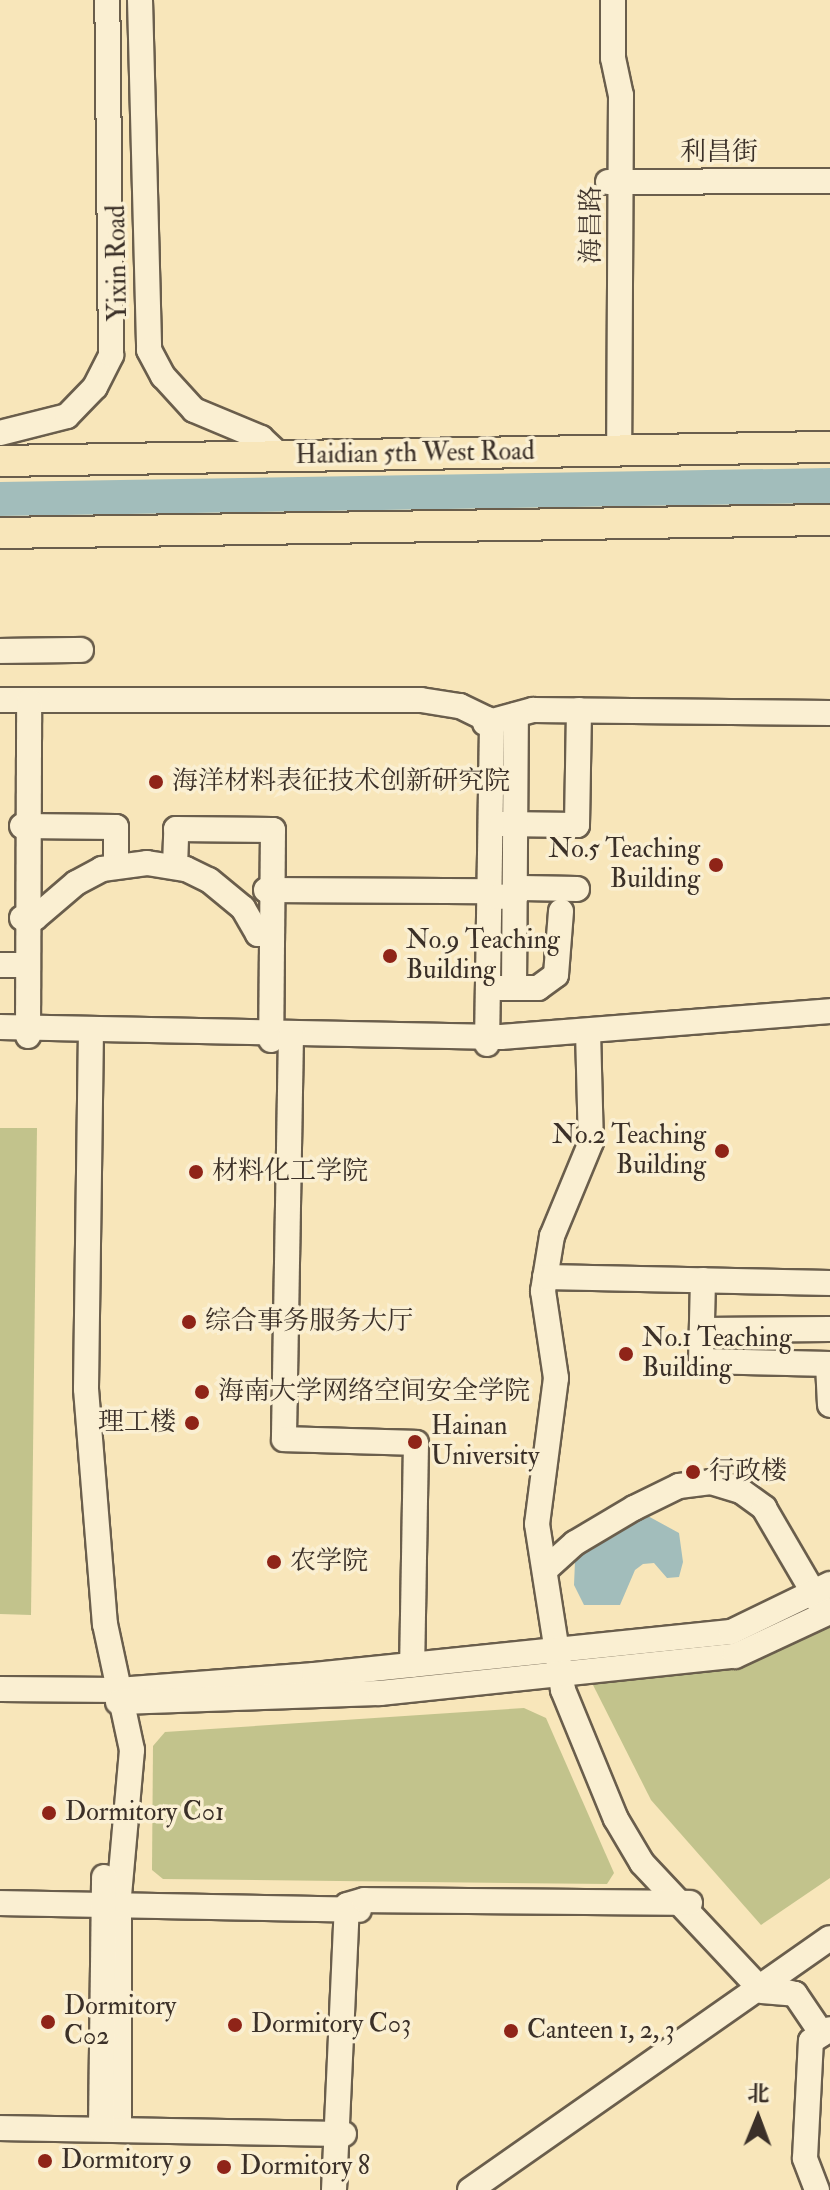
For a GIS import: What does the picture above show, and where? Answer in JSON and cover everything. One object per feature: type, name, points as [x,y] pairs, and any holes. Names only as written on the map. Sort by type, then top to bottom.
[{"type":"main road","name":"Haidian 5th West Road","points":[[0,461],[830,447]]},
{"type":"main road","points":[[0,533],[830,520]]},
{"type":"street","name":"Yixin Road","points":[[0,433],[67,416],[95,387],[111,355],[107,0]]},
{"type":"street","name":"Yixin Road","points":[[140,0],[149,350],[163,376],[194,410],[261,438],[280,456]]},
{"type":"street","name":"海昌路","points":[[605,0],[614,182]]},
{"type":"street","name":"海昌路","points":[[612,451],[613,0]]},
{"type":"street","name":"利昌街","points":[[614,182],[830,181]]},
{"type":"street","points":[[0,651],[81,650]]},
{"type":"street","points":[[830,713],[579,713],[534,716],[498,724],[448,709],[402,705],[17,703],[25,826],[25,918],[17,968],[16,1031],[484,1040],[830,1017]]},
{"type":"street","points":[[579,713],[830,719]]},
{"type":"street","points":[[487,824],[577,825],[579,713]]},
{"type":"street","points":[[484,1040],[487,824],[498,724]]},
{"type":"street","points":[[498,724],[515,824],[514,988]]},
{"type":"street","points":[[25,826],[116,827],[116,865]]},
{"type":"street","points":[[175,867],[176,829],[266,830],[275,1037],[284,1439],[416,1443],[412,1665]]},
{"type":"street","points":[[25,918],[76,883],[116,865],[175,867],[231,896],[258,934],[269,934]]},
{"type":"street","points":[[269,886],[486,887],[497,897],[515,896],[522,888],[577,889]]},
{"type":"street","points":[[485,988],[538,988],[556,975],[561,911]]},
{"type":"street","points":[[588,1034],[830,1011]]},
{"type":"street","points":[[88,1033],[80,1387],[113,1696],[116,1751],[110,1909],[110,2130]]},
{"type":"street","points":[[588,1034],[591,1142],[552,1236],[545,1277],[544,1316],[556,1378],[536,1508],[570,1716],[616,1819],[642,1863],[691,1908],[763,1986],[795,1994],[826,2032],[811,2041],[805,2158],[817,2190]]},
{"type":"street","points":[[545,1277],[830,1283]]},
{"type":"street","points":[[703,1280],[701,1361],[829,1364],[830,1405]]},
{"type":"street","points":[[702,1330],[830,1329]]},
{"type":"street","points":[[0,1689],[113,1696],[412,1665],[735,1656],[828,1613],[822,1588],[764,1508],[741,1491],[711,1482],[679,1486],[648,1500],[583,1538],[546,1569]]},
{"type":"street","points":[[0,1701],[113,1696],[380,1693],[731,1632],[822,1588]]},
{"type":"street","points":[[0,1903],[110,1909]]},
{"type":"street","points":[[0,1911],[110,1909],[350,1913],[691,1908]]},
{"type":"street","points":[[334,2190],[350,1913]]},
{"type":"street","points":[[470,2190],[529,2152],[830,1938]]},
{"type":"street","points":[[763,1986],[830,1946]]},
{"type":"street","points":[[0,2128],[110,2130],[340,2122]]},
{"type":"street","points":[[340,2122],[344,2190]]},
{"type":"street","points":[[482,2190],[529,2152]]},
{"type":"green space","points":[[0,1128],[37,1128],[31,1615],[0,1614]]},
{"type":"green space","points":[[830,1624],[830,1878],[761,1925],[651,1800],[592,1683]]},
{"type":"green space","points":[[524,1708],[546,1718],[614,1873],[607,1884],[163,1879],[152,1870],[153,1746],[165,1732]]},
{"type":"water","points":[[830,468],[830,503],[0,516],[0,482]]},
{"type":"water","points":[[646,1515],[679,1533],[683,1562],[679,1577],[667,1578],[654,1563],[643,1564],[635,1570],[620,1605],[584,1605],[574,1585],[575,1561],[592,1544],[610,1539]]},
{"type":"place","name":"海洋材料表征技术创新研究院","points":[[156,782]]},
{"type":"place","name":"No.5 Teaching Building","points":[[716,865]]},
{"type":"place","name":"No.9 Teaching Building","points":[[390,956]]},
{"type":"place","name":"No.2 Teaching Building","points":[[722,1151]]},
{"type":"place","name":"材料化工学院","points":[[196,1172]]},
{"type":"place","name":"综合事务服务大厅","points":[[189,1322]]},
{"type":"place","name":"No.1 Teaching Building","points":[[626,1354]]},
{"type":"place","name":"海南大学网络空间安全学院","points":[[202,1392]]},
{"type":"place","name":"理工楼","points":[[192,1423]]},
{"type":"place","name":"Hainan University","points":[[415,1442]]},
{"type":"place","name":"行政楼","points":[[693,1472]]},
{"type":"place","name":"农学院","points":[[274,1562]]},
{"type":"place","name":"Dormitory C01","points":[[49,1813]]},
{"type":"place","name":"Dormitory C02","points":[[48,2022]]},
{"type":"place","name":"Dormitory C03","points":[[235,2025]]},
{"type":"place","name":"Canteen 1, 2, 3","points":[[511,2031]]},
{"type":"place","name":"Dormitory 9","points":[[45,2161]]},
{"type":"place","name":"Dormitory 8","points":[[224,2167]]}]
